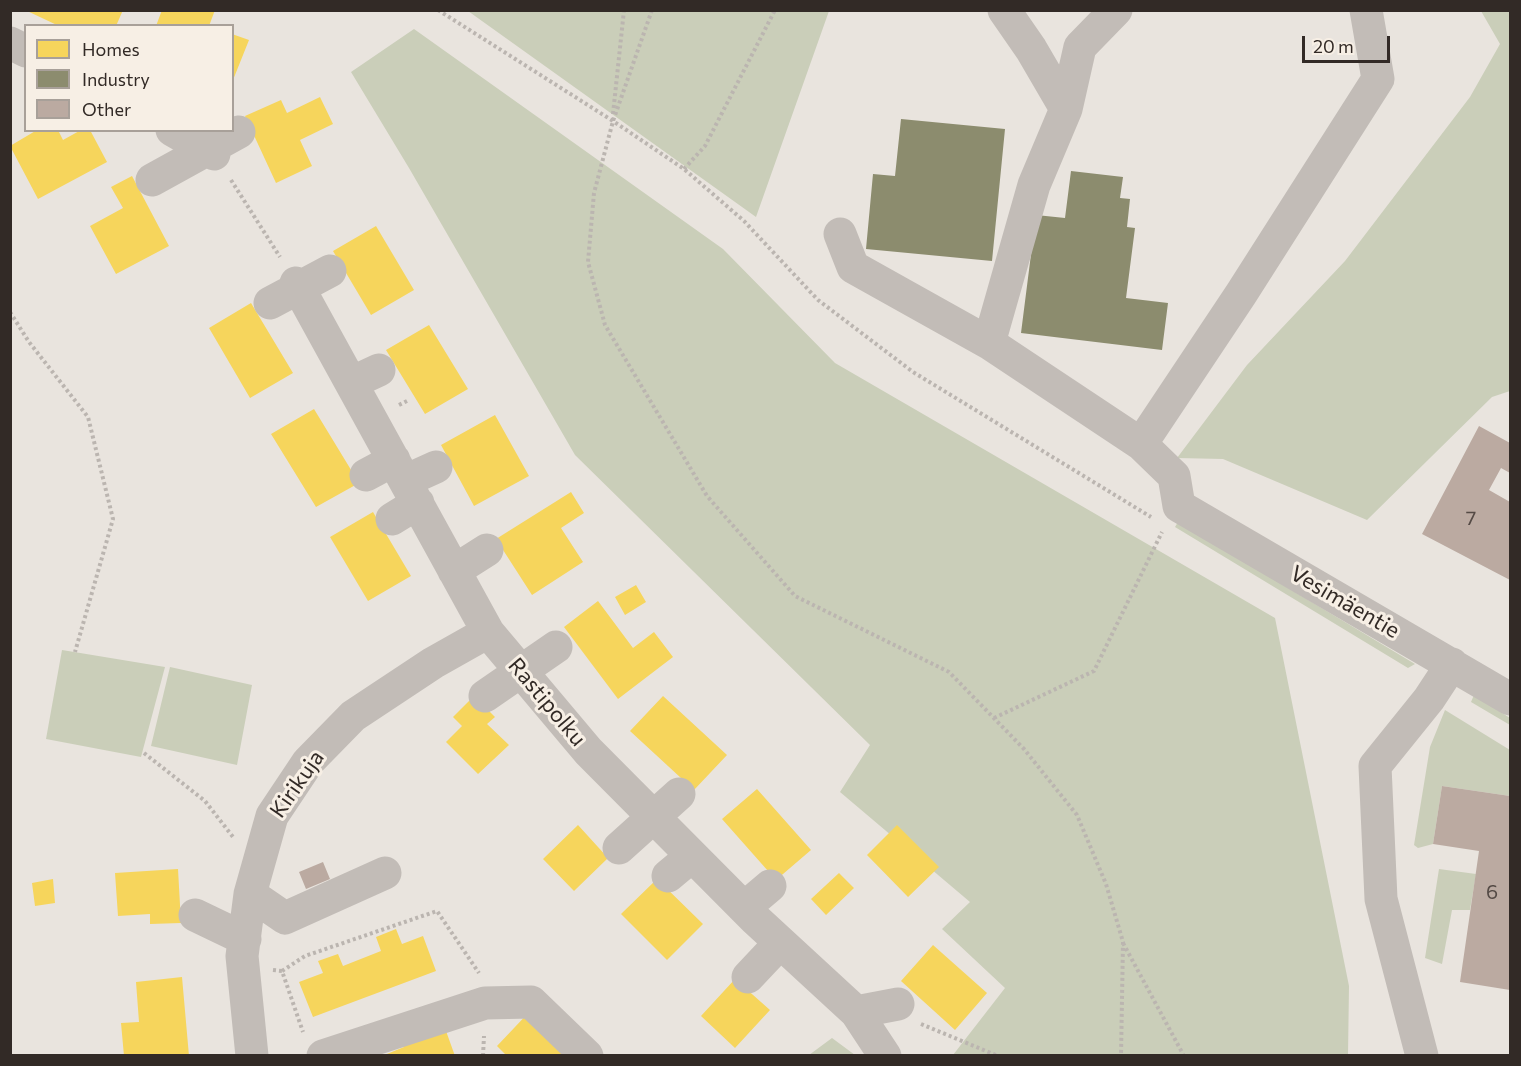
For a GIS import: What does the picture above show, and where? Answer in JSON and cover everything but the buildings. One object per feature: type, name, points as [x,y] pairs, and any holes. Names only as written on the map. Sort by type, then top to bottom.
[{"type":"street","points":[[1004,10],[1031,49],[1066,109]]},
{"type":"street","points":[[989,343],[1034,185],[1066,109],[1080,47],[1116,10]]},
{"type":"street","points":[[1141,444],[1241,294],[1378,79],[1366,10]]},
{"type":"street","points":[[10,43],[24,50]]},
{"type":"street","points":[[175,132],[210,152]]},
{"type":"street","points":[[152,180],[210,152],[238,132]]},
{"type":"street","points":[[840,234],[853,267],[989,343],[1141,444],[1174,476],[1172,516]]},
{"type":"street","points":[[270,303],[298,286],[330,271]]},
{"type":"street","name":"Rastipolku","points":[[298,286],[365,376],[395,488],[454,571],[488,632],[589,752],[653,816],[680,866],[744,908],[856,1012],[885,1056]]},
{"type":"street","points":[[395,488],[436,467]]},
{"type":"street","name":"Vesimäentie","points":[[1172,516],[1452,664],[1510,699]]},
{"type":"street","points":[[454,571],[487,550]]},
{"type":"street","name":"Kirikuja","points":[[252,1056],[244,953],[253,881],[272,816],[308,762],[353,716],[433,663],[488,632]]},
{"type":"street","points":[[486,696],[556,647]]},
{"type":"street","points":[[1422,1056],[1381,899],[1375,766],[1429,699],[1452,664]]},
{"type":"street","points":[[619,848],[680,794]]},
{"type":"street","points":[[253,881],[285,918],[385,873]]},
{"type":"street","points":[[744,908],[770,886]]},
{"type":"street","points":[[195,915],[244,953]]},
{"type":"street","points":[[748,977],[780,943]]},
{"type":"street","points":[[313,1045],[485,1003],[531,1002],[587,1056]]},
{"type":"street","points":[[856,1012],[898,1004]]},
{"type":"path","points":[[438,10],[684,169],[744,221],[818,300],[913,372],[1172,516],[1094,671],[994,718]]},
{"type":"path","points":[[613,121],[624,10]]},
{"type":"path","points":[[652,10],[613,121],[594,193],[588,262],[604,325],[707,496],[795,596],[948,672],[1024,749],[1077,815],[1106,884],[1123,942],[1184,1056]]},
{"type":"path","points":[[684,169],[705,146],[775,10]]},
{"type":"path","points":[[210,152],[298,286]]},
{"type":"path","points":[[10,312],[29,342],[88,417],[113,519],[75,652]]},
{"type":"path","points":[[144,753],[206,801],[253,881]]},
{"type":"path","points":[[282,971],[305,956],[437,911],[486,985],[483,1056]]},
{"type":"path","points":[[1121,1056],[1123,942]]},
{"type":"path","points":[[244,953],[282,971],[313,1045]]},
{"type":"path","points":[[898,1004],[921,1024],[998,1056]]},
{"type":"green space","points":[[468,11],[829,11],[756,217]]},
{"type":"green space","points":[[1481,11],[1510,11],[1510,391],[1492,397],[1367,520],[1223,459],[1177,458],[1247,365],[1345,261],[1470,97],[1500,44]]},
{"type":"green space","points":[[414,29],[723,249],[835,363],[1275,618],[1349,986],[1348,1055],[953,1055],[1005,988],[942,929],[970,902],[840,792],[870,745],[575,455],[351,72]]},
{"type":"green space","points":[[1178,522],[1415,664],[1408,668],[1175,527]]},
{"type":"green space","points":[[62,650],[165,667],[141,757],[46,739]]},
{"type":"green space","points":[[170,667],[252,685],[237,765],[151,746]]},
{"type":"green space","points":[[1474,695],[1510,718],[1510,725],[1471,702]]},
{"type":"green space","points":[[1445,710],[1510,750],[1510,796],[1442,786],[1433,844],[1418,848],[1414,845],[1430,747]]},
{"type":"green space","points":[[1439,869],[1476,874],[1470,910],[1452,910],[1442,964],[1425,958]]},
{"type":"green space","points":[[832,1038],[855,1055],[809,1055]]}]
